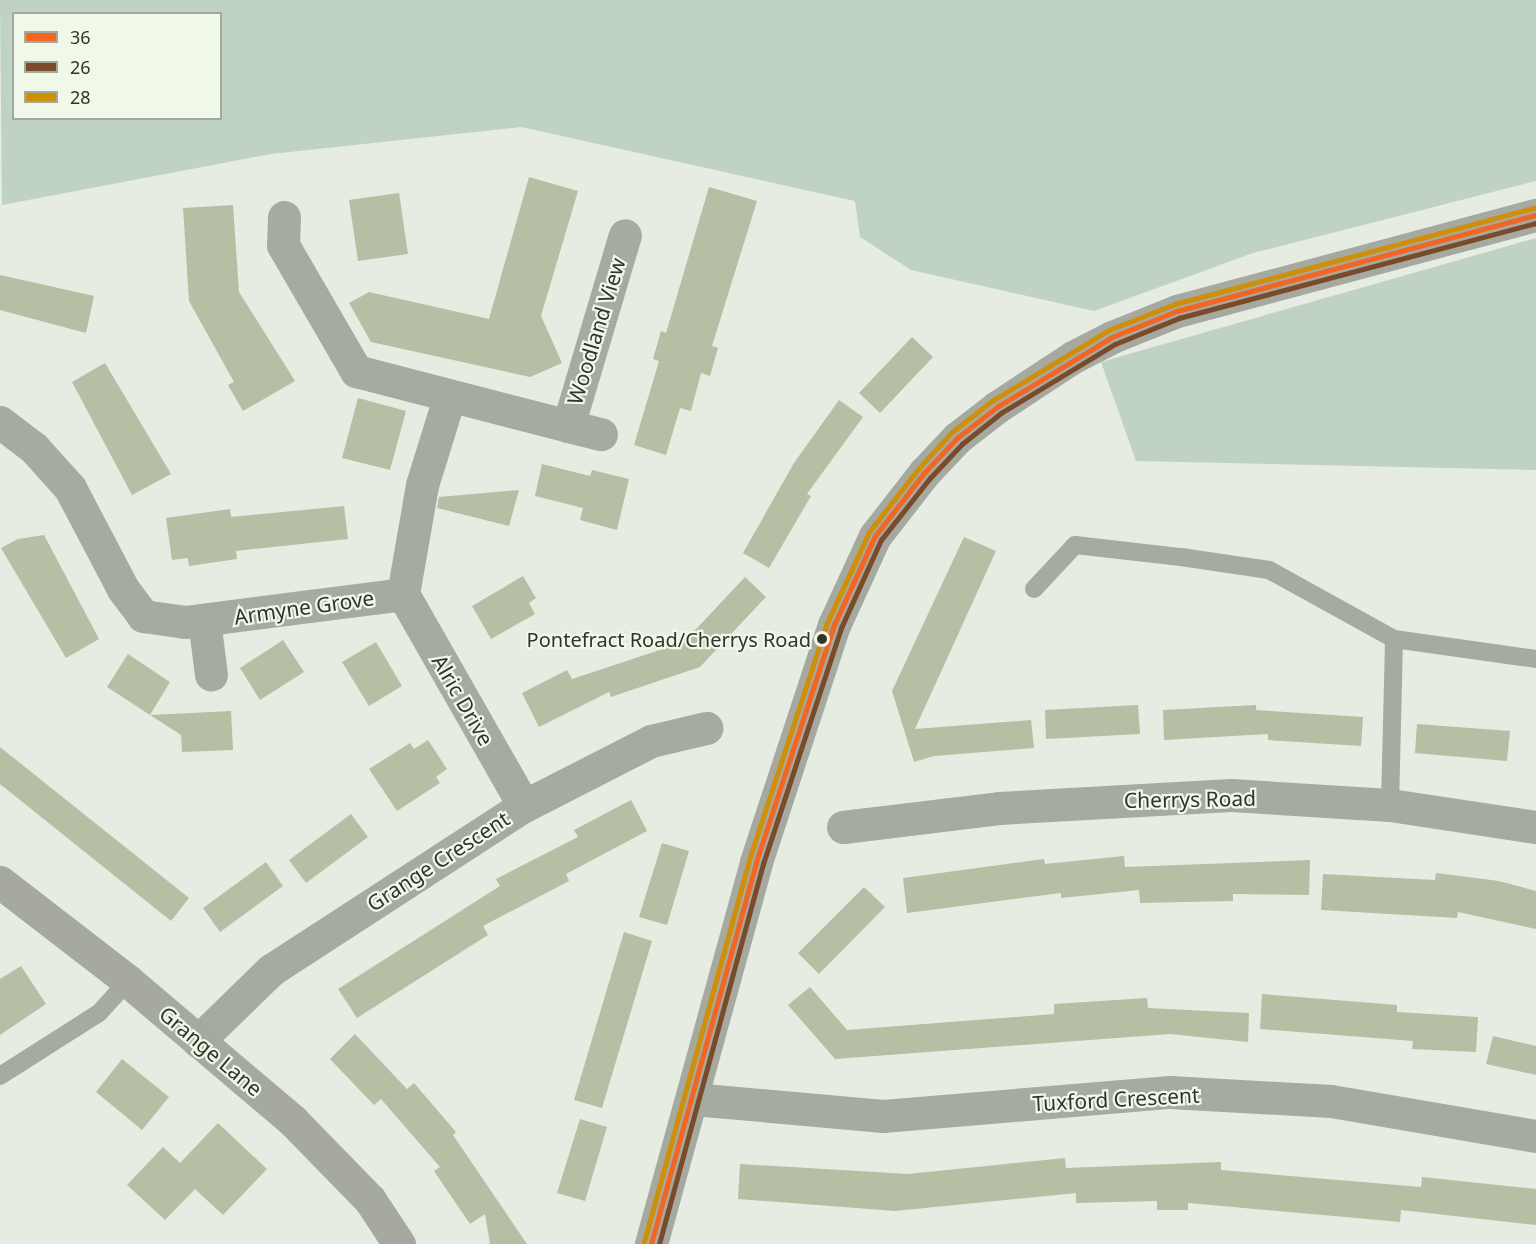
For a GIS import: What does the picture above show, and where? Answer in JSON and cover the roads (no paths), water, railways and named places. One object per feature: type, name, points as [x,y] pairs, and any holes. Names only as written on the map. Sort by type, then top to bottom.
[{"type":"highway","points":[[651,1244],[693,1099],[756,862],[834,625],[875,536],[957,438],[1073,357],[1177,311],[1536,215]]},
{"type":"highway","name":"Grange Lane","points":[[0,882],[128,981],[293,1121],[370,1200],[399,1244]]},
{"type":"street","name":"Woodland View","points":[[284,217],[283,245],[356,371],[449,398],[601,434]]},
{"type":"street","name":"Woodland View","points":[[568,426],[625,235]]},
{"type":"street","points":[[403,594],[422,485],[449,398]]},
{"type":"street","name":"Armyne Grove","points":[[0,422],[34,448],[70,488],[123,589],[143,616],[204,620],[403,594]]},
{"type":"street","name":"Alric Drive","points":[[403,594],[524,806]]},
{"type":"street","name":"Armyne Grove","points":[[204,620],[211,675]]},
{"type":"street","name":"Grange Crescent","points":[[198,1041],[271,970],[524,806],[651,741],[706,728]]},
{"type":"street","name":"Cherrys Road","points":[[843,827],[999,808],[1231,795],[1390,806],[1536,827]]},
{"type":"street","name":"Tuxford Crescent","points":[[693,1099],[883,1116],[1170,1092],[1331,1101],[1536,1136]]},
{"type":"lane","points":[[1034,589],[1075,545],[1192,559],[1269,570],[1394,639],[1536,659]]},
{"type":"lane","points":[[1390,806],[1394,639]]},
{"type":"lane","points":[[0,1076],[99,1013],[128,981]]},
{"type":"place","name":"Pontefract Road/Cherrys Road","points":[[822,639]]}]
